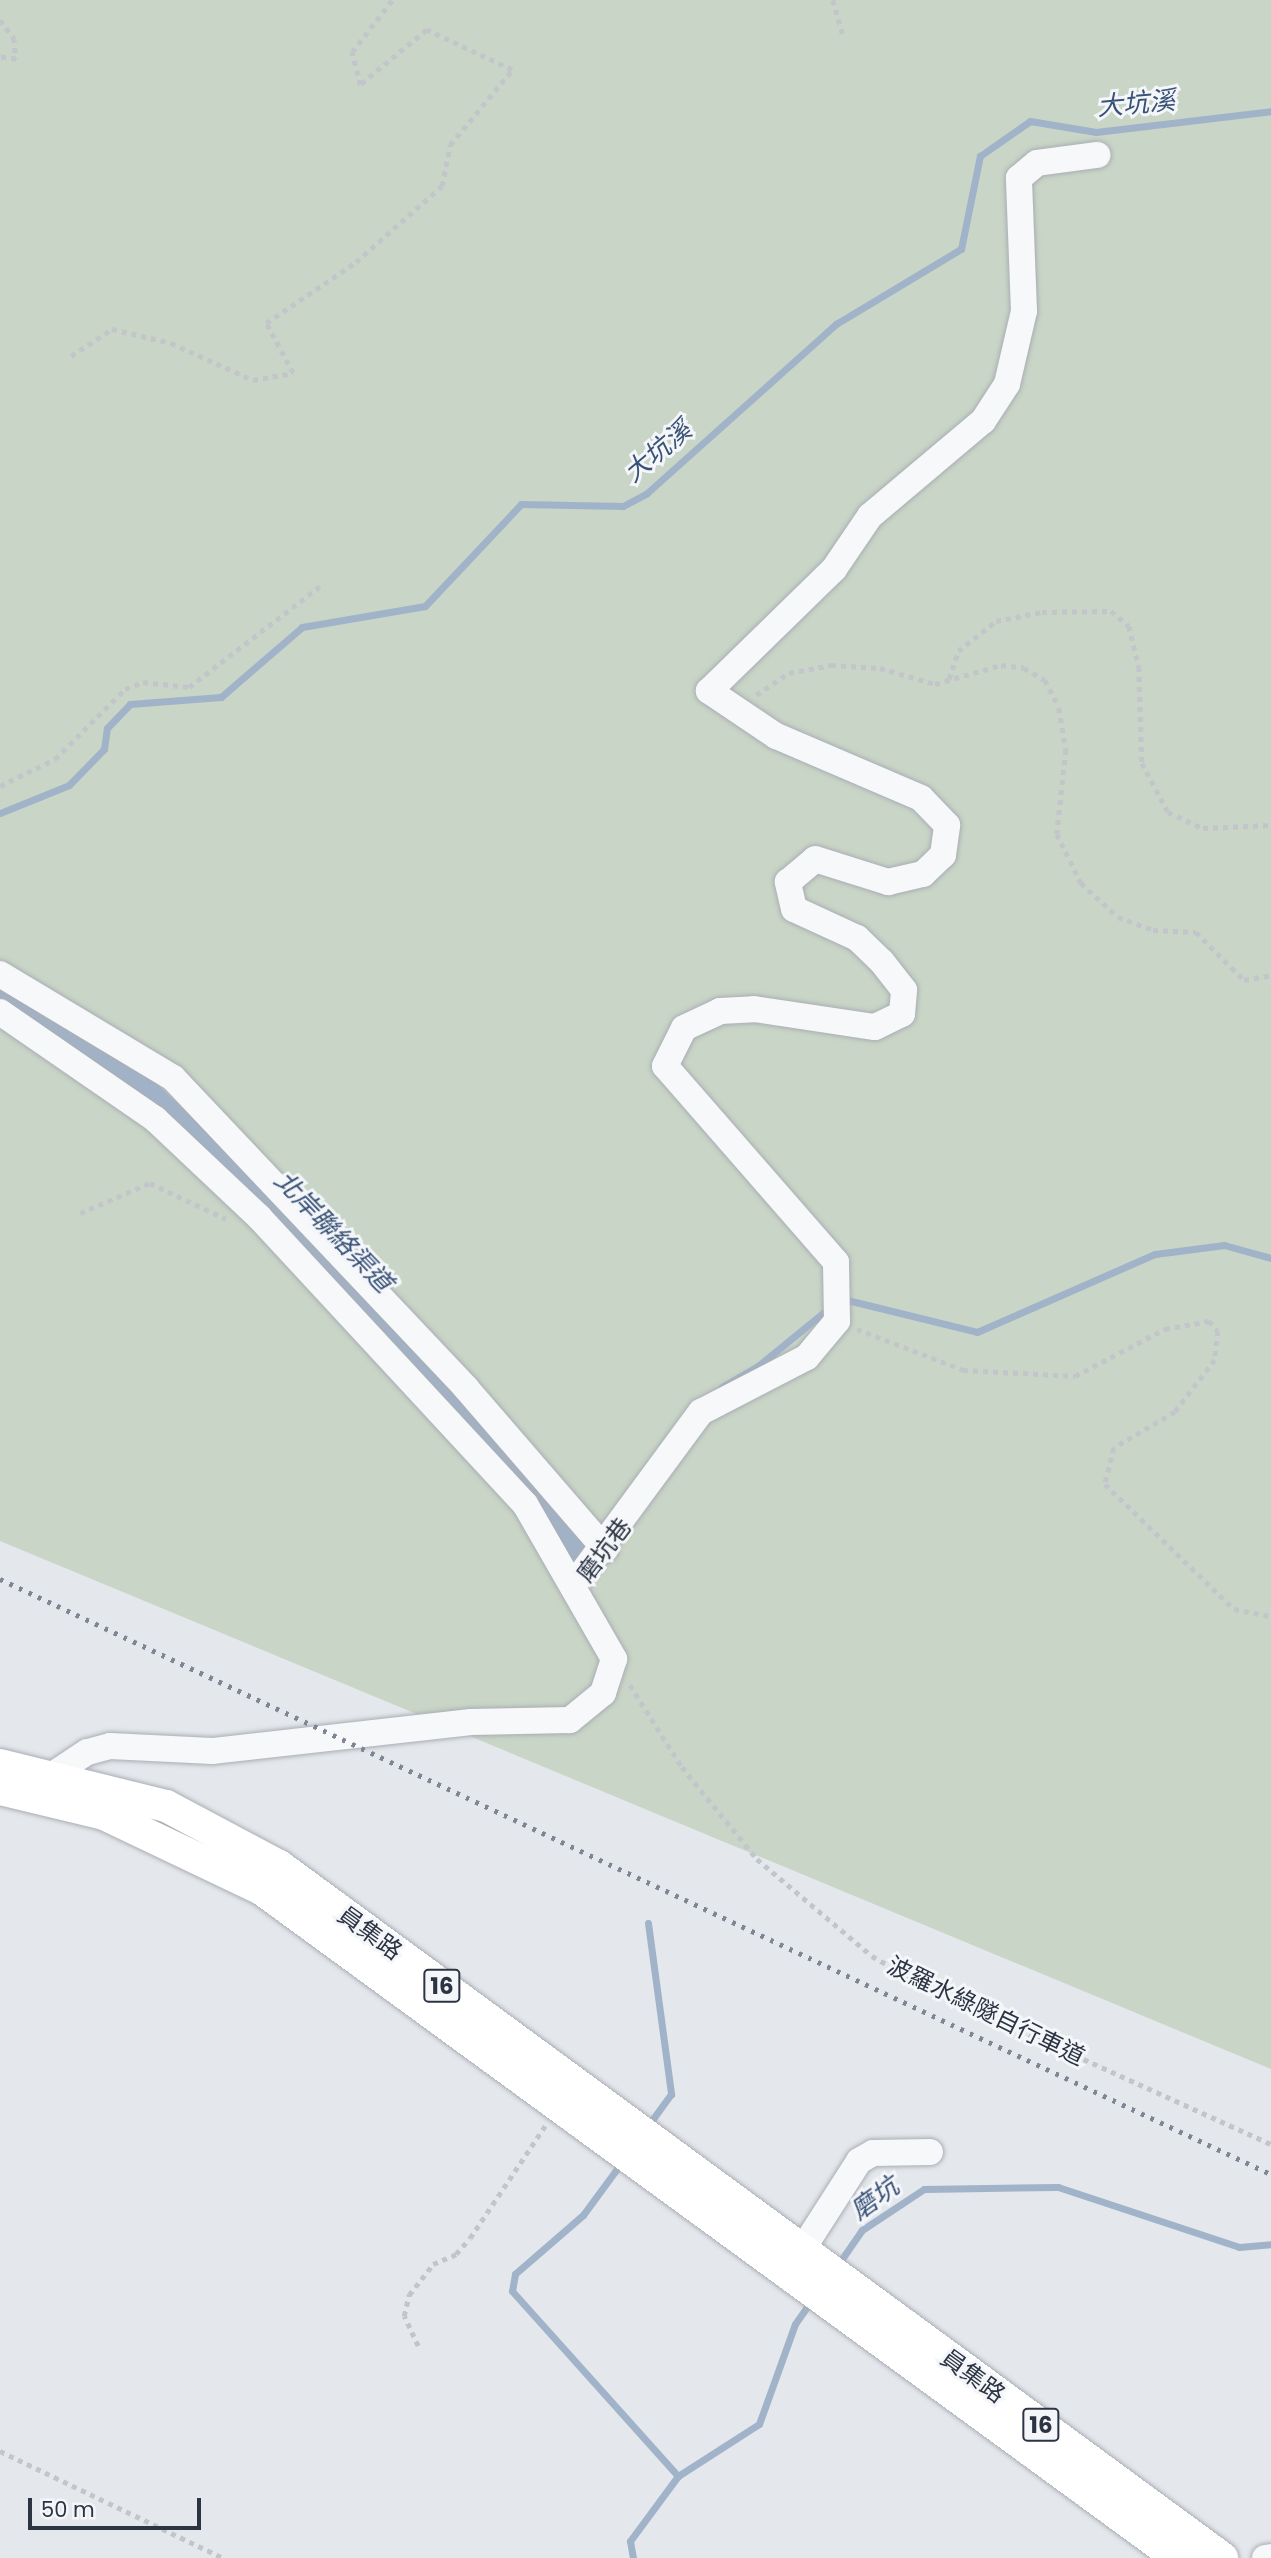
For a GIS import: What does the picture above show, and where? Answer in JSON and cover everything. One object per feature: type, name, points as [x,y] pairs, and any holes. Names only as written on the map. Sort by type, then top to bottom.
[{"type":"main road","name":"員集路","points":[[0,1765],[166,1806],[279,1866],[795,2262]]},
{"type":"main road","name":"員集路","points":[[0,1789],[114,1818],[263,1890],[559,2106],[795,2262]]},
{"type":"main road","name":"16","points":[[795,2262],[852,2303]]},
{"type":"main road","name":"員集路","points":[[852,2303],[1178,2558]]},
{"type":"main road","name":"員集路","points":[[852,2303],[1222,2558]]},
{"type":"street","points":[[836,1320],[836,1262],[665,1066],[684,1028],[720,1011],[754,1009],[875,1027],[902,1014],[904,990],[882,962],[857,938],[794,909],[788,882],[815,859],[888,882],[923,874],[943,855],[947,825],[921,798],[776,736],[709,691],[834,569],[870,516],[983,421],[1007,384],[1024,311],[1019,178],[1037,163],[1097,155]]},
{"type":"street","points":[[0,974],[173,1078],[286,1193],[606,1549]]},
{"type":"street","points":[[0,1012],[155,1119],[258,1217],[525,1504],[574,1584]]},
{"type":"street","points":[[258,1217],[286,1193]]},
{"type":"street","name":"磨坑巷","points":[[614,1659],[574,1584],[606,1549],[701,1412],[807,1357],[836,1320]]},
{"type":"street","points":[[51,1776],[87,1752],[110,1746],[212,1751],[471,1722],[570,1720],[603,1693],[614,1659]]},
{"type":"street","points":[[795,2262],[859,2161],[873,2153],[930,2152]]},
{"type":"street","points":[[1265,2558],[1271,2557]]},
{"type":"path","points":[[71,356],[112,329],[171,343],[253,380],[293,373],[266,323],[356,262],[442,186],[450,145],[512,70],[427,30],[360,85],[352,52],[392,0]]},
{"type":"path","points":[[833,0],[843,34]]},
{"type":"path","points":[[0,20],[14,38],[16,59],[0,58]]},
{"type":"path","points":[[0,786],[55,760],[124,689],[143,682],[189,687],[324,583]]},
{"type":"path","points":[[949,680],[958,651],[996,621],[1042,612],[1111,611],[1129,626],[1139,667],[1142,763],[1168,812],[1203,828],[1271,825]]},
{"type":"path","points":[[735,709],[789,673],[831,665],[880,668],[935,684],[1001,665],[1024,668],[1045,680],[1059,708],[1066,751],[1057,834],[1082,883],[1118,917],[1153,930],[1196,932],[1244,980],[1271,975]]},
{"type":"path","points":[[80,1213],[150,1184],[202,1213],[232,1221],[258,1217]]},
{"type":"path","points":[[836,1320],[963,1370],[1075,1376],[1165,1329],[1209,1321],[1218,1331],[1215,1360],[1175,1412],[1114,1448],[1105,1484],[1234,1609],[1271,1616]]},
{"type":"path","name":"波羅水綠隧自行車道","points":[[614,1659],[682,1767],[757,1859],[872,1956],[938,1993],[1271,2144]]},
{"type":"path","points":[[418,2346],[404,2316],[409,2295],[433,2263],[456,2254],[470,2238],[559,2106]]},
{"type":"path","points":[[0,2451],[223,2558]]},
{"type":"green space","points":[[0,0],[1271,0],[1271,2069],[0,1541]]},
{"type":"waterway","name":"大坑溪","points":[[0,813],[69,785],[104,749],[107,728],[130,704],[221,697],[302,627],[425,606],[521,504],[623,506],[647,493],[836,324],[961,249],[980,156],[1030,121],[1096,132],[1271,111]]},
{"type":"waterway","name":"北岸聯絡渠道","points":[[0,993],[126,1071],[286,1222],[512,1469],[580,1559]]},
{"type":"waterway","points":[[843,1299],[977,1332],[1155,1254],[1224,1245],[1271,1258]]},
{"type":"waterway","points":[[722,1387],[758,1366],[830,1307]]},
{"type":"waterway","points":[[648,1923],[671,2094],[650,2123]]},
{"type":"waterway","points":[[619,2166],[583,2215],[515,2274],[512,2291],[678,2476]]},
{"type":"waterway","name":"磨坑","points":[[837,2266],[862,2230],[924,2189],[1058,2187],[1239,2247],[1271,2244]]},
{"type":"waterway","name":"磨坑","points":[[633,2558],[630,2541],[678,2476],[759,2424],[795,2324],[811,2301]]},
{"type":"railway","points":[[0,1579],[1271,2174]]}]
